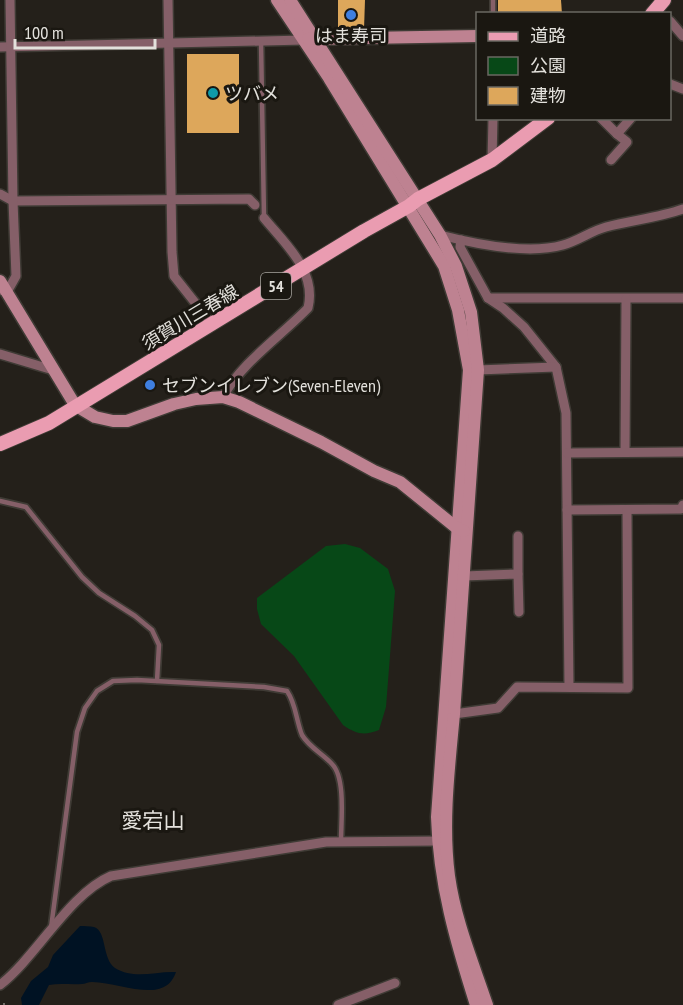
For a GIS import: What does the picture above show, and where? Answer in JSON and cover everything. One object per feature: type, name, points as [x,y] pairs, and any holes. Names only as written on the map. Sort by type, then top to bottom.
[{"type":"main road","name":"須賀川三春線","points":[[0,444],[49,423],[75,405],[364,231],[492,160],[545,120]]},
{"type":"street","points":[[4,291],[16,276],[10,0]]},
{"type":"street","points":[[168,0],[174,276],[212,324]]},
{"type":"street","points":[[277,0],[309,39],[414,202],[440,235],[456,266],[471,312],[478,370],[438,786],[438,842],[442,878],[454,936],[476,1005]]},
{"type":"street","points":[[290,0],[309,39]]},
{"type":"street","points":[[0,16],[10,15]]},
{"type":"street","points":[[671,23],[683,36]]},
{"type":"street","points":[[0,47],[476,36]]},
{"type":"street","points":[[492,160],[493,120]]},
{"type":"street","points":[[603,120],[627,142],[611,160]]},
{"type":"street","points":[[617,134],[629,120]]},
{"type":"street","points":[[0,122],[12,122]]},
{"type":"street","points":[[0,194],[13,201],[249,199],[255,205]]},
{"type":"street","points":[[414,202],[444,266],[458,310],[469,370],[462,531],[464,576],[448,770],[447,843],[450,877],[463,933],[488,1005]]},
{"type":"street","points":[[440,235],[504,247],[528,248],[563,245],[609,226],[666,215],[683,209]]},
{"type":"street","points":[[223,397],[242,371],[308,308],[311,297],[305,268],[264,218]]},
{"type":"street","points":[[461,240],[460,247],[488,298],[524,327],[556,367],[566,413],[570,687]]},
{"type":"street","points":[[0,281],[75,405],[95,417],[127,421],[174,404],[208,397],[223,397],[255,409],[374,471],[400,482],[462,531]]},
{"type":"street","points":[[488,298],[683,298]]},
{"type":"street","points":[[625,452],[626,299]]},
{"type":"street","points":[[0,354],[53,370]]},
{"type":"street","points":[[478,370],[556,367]]},
{"type":"street","points":[[567,453],[683,452]]},
{"type":"street","points":[[567,510],[681,509],[683,505]]},
{"type":"street","points":[[454,714],[498,708],[517,687],[628,688],[627,510]]},
{"type":"street","points":[[518,536],[519,612]]},
{"type":"street","points":[[464,576],[518,574]]},
{"type":"street","points":[[0,985],[15,972],[93,886],[111,876],[341,841],[438,842]]},
{"type":"street","points":[[338,1005],[352,1003],[395,983]]},
{"type":"lane","points":[[261,41],[264,218]]},
{"type":"lane","points":[[0,501],[26,507],[82,577],[99,593],[152,630],[159,645],[158,681]]},
{"type":"lane","points":[[51,931],[68,792],[80,719],[92,698],[107,683],[120,680],[158,681],[264,687],[287,691],[291,696],[303,735],[332,764],[338,774],[341,841]]},
{"type":"green space","points":[[345,544],[360,548],[388,569],[395,591],[386,707],[379,730],[369,733],[356,732],[343,725],[294,656],[261,624],[257,609],[257,598],[326,546]]},
{"type":"water","points":[[80,926],[98,930],[108,958],[115,968],[130,974],[176,972],[171,982],[163,988],[153,990],[92,982],[49,985],[39,1005],[22,1005],[21,998],[31,981],[48,967],[53,955]]},
{"type":"building","name":"はま寿司","points":[[338,0],[365,0],[364,29],[338,30]]},
{"type":"building","points":[[498,0],[561,0],[562,12],[498,12]]},
{"type":"building","name":"ツバメ","points":[[187,54],[239,54],[239,133],[187,133]]},
{"type":"place","name":"はま寿司","points":[[351,15]]},
{"type":"place","name":"ツバメ","points":[[213,93]]},
{"type":"place","name":"セブンイレブン(Seven-Eleven)","points":[[150,385]]},
{"type":"district","name":"愛宕山","points":[[153,820]]}]
